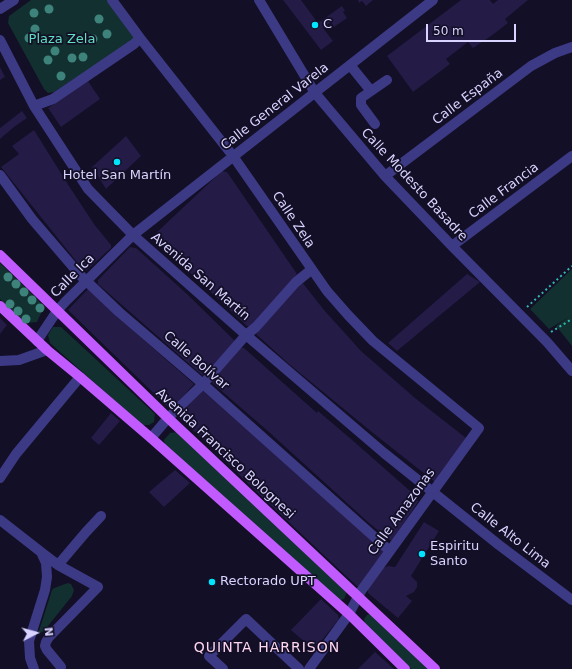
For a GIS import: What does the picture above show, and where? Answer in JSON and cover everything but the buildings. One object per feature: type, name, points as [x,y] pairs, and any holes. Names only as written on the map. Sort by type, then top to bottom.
[{"type":"main road","name":"Avenida Francisco Bolognesi","points":[[0,255],[168,418],[435,669]]},
{"type":"main road","points":[[0,306],[47,350],[151,438],[349,614],[405,669]]},
{"type":"street","points":[[0,9],[14,0]]},
{"type":"street","name":"Calle Zela","points":[[112,0],[233,156],[327,291],[373,341],[479,428]]},
{"type":"street","name":"Calle Modesto Basadre","points":[[260,0],[315,93],[385,176],[547,342],[572,371]]},
{"type":"street","name":"Calle General Varela","points":[[133,235],[433,0]]},
{"type":"street","points":[[34,106],[53,99],[134,44],[140,38]]},
{"type":"street","name":"Avenida San Martín","points":[[0,40],[34,106],[88,189],[133,235],[246,335],[432,492]]},
{"type":"street","name":"Calle España","points":[[385,176],[530,66],[554,53],[572,47]]},
{"type":"street","points":[[350,65],[371,91]]},
{"type":"street","points":[[376,124],[361,104],[361,98],[387,80]]},
{"type":"street","name":"Calle Francia","points":[[452,246],[572,156]]},
{"type":"street","name":"Calle Bolívar","points":[[0,175],[32,219],[80,275],[119,312],[203,384],[390,551]]},
{"type":"street","name":"Calle Ica","points":[[37,341],[57,311],[65,302],[133,235]]},
{"type":"street","points":[[151,438],[168,418],[203,384],[246,335],[256,327],[296,282],[311,270]]},
{"type":"street","points":[[0,361],[19,360],[47,350]]},
{"type":"street","points":[[0,478],[16,454],[80,377]]},
{"type":"street","name":"Calle Amazonas","points":[[309,669],[349,614],[358,597],[390,551],[479,428]]},
{"type":"street","name":"Calle Alto Lima","points":[[432,492],[572,600]]},
{"type":"street","points":[[58,566],[101,516]]},
{"type":"street","points":[[0,520],[58,566],[98,587],[49,637],[46,642],[46,650],[62,667]]},
{"type":"street","points":[[34,669],[30,658],[29,641],[45,590],[47,577],[46,563],[41,552]]},
{"type":"street","points":[[223,669],[210,656],[246,619],[299,669]]},
{"type":"path","points":[[526,308],[572,266]]},
{"type":"path","points":[[550,333],[572,319]]},
{"type":"green space","name":"Plaza Zela","points":[[31,0],[109,0],[133,33],[134,38],[132,41],[54,92],[48,93],[44,89],[8,23],[9,16]]},
{"type":"green space","points":[[0,263],[40,302],[42,311],[37,322],[25,323],[0,299]]},
{"type":"green space","points":[[572,269],[572,346],[556,326],[569,317],[549,329],[530,309]]},
{"type":"green space","points":[[53,327],[61,327],[155,414],[154,422],[149,425],[142,425],[50,343],[48,335]]},
{"type":"green space","points":[[178,432],[347,592],[344,599],[338,601],[165,445],[164,440],[170,433]]},
{"type":"green space","points":[[68,583],[71,584],[74,590],[72,596],[44,631],[38,634],[52,590]]},
{"type":"green space","points":[[370,614],[429,669],[411,669],[365,624],[364,619]]},
{"type":"place","name":"C","points":[[315,25]]},
{"type":"place","name":"Hotel San Martín","points":[[117,162]]},
{"type":"place","name":"Espiritu Santo","points":[[422,554]]},
{"type":"place","name":"Rectorado UPT","points":[[212,582]]},
{"type":"district","name":"QUINTA HARRISON","points":[[267,648]]}]
